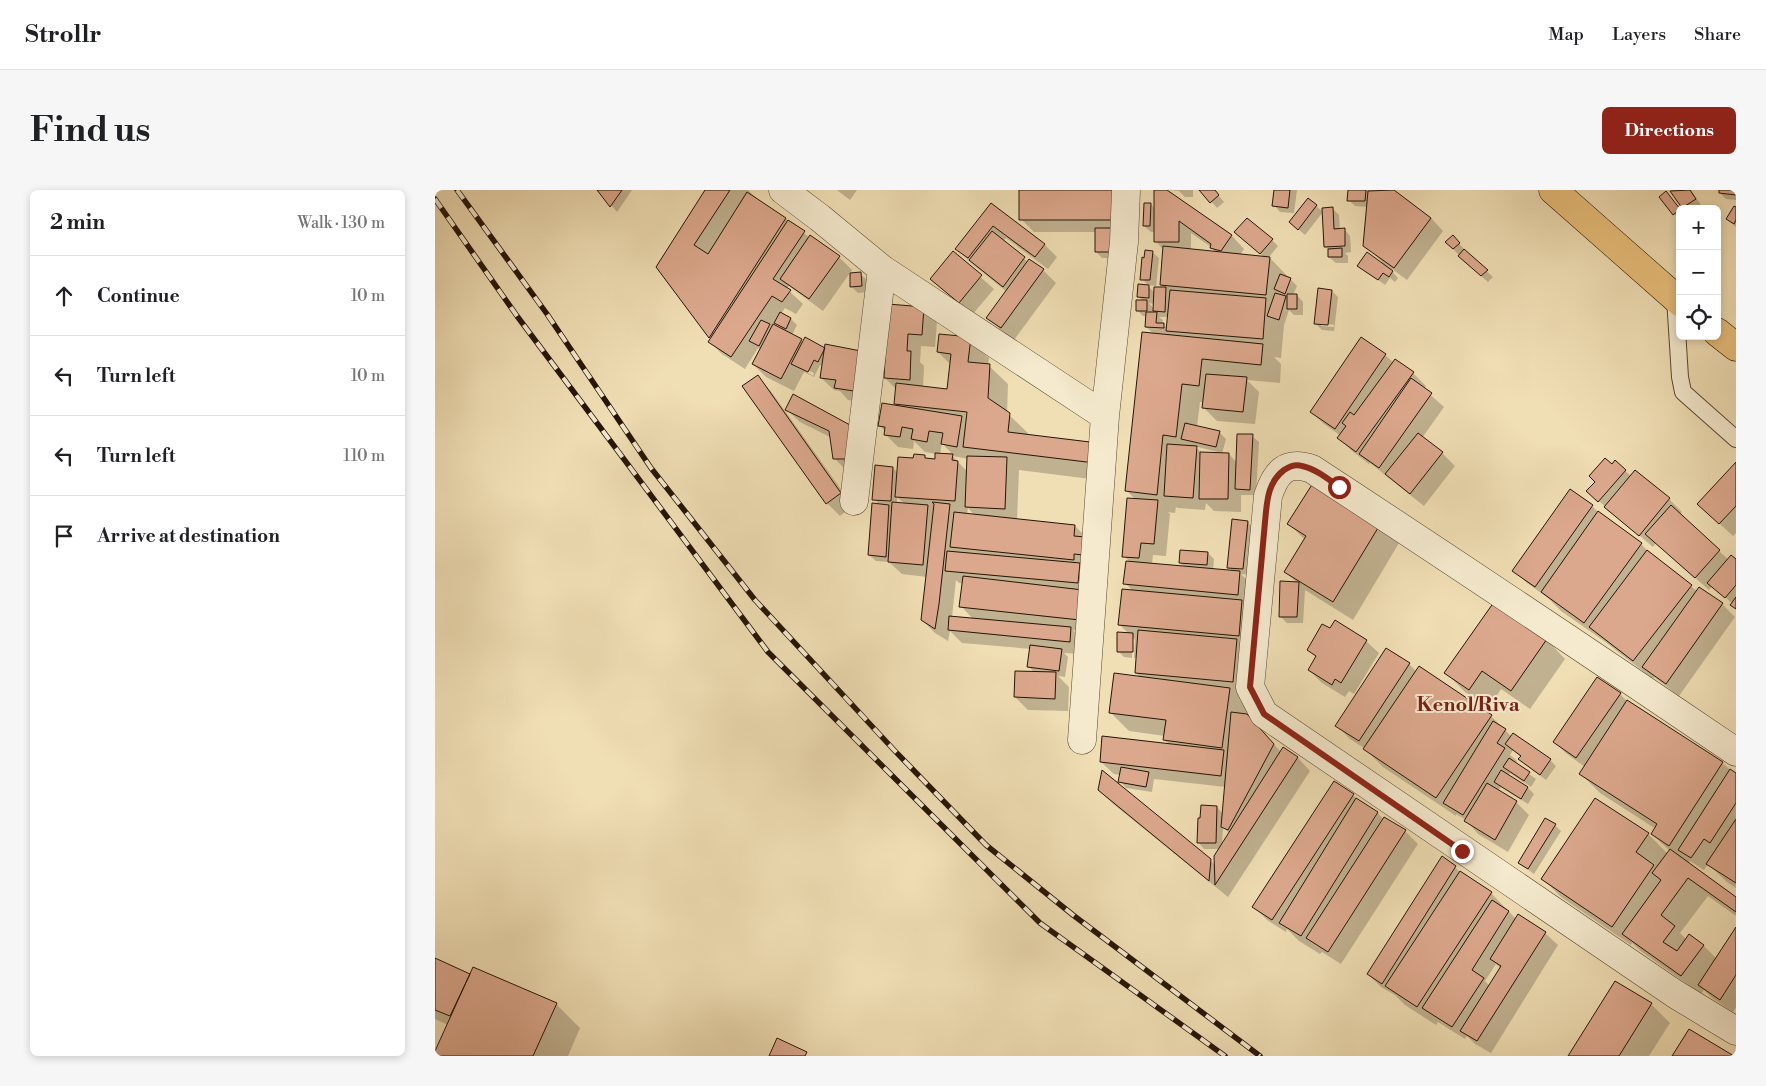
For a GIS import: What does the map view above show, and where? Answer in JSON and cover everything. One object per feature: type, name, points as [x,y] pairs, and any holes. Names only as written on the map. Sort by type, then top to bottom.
[{"type":"main road","points":[[1553,190],[1676,298]]},
{"type":"main road","points":[[1721,335],[1736,347]]},
{"type":"street","points":[[783,190],[882,269],[1105,416]]},
{"type":"street","points":[[1082,740],[1105,416],[1124,242],[1126,190]]},
{"type":"street","points":[[854,501],[882,269]]},
{"type":"street","points":[[1736,752],[1548,624],[1443,557],[1312,469],[1300,465],[1290,466],[1277,475],[1268,496],[1250,687],[1264,714],[1462,851],[1675,994],[1736,1031]]},
{"type":"lane","points":[[1679,340],[1680,377],[1683,392],[1736,439]]},
{"type":"building","points":[[597,190],[622,190],[610,207]]},
{"type":"building","points":[[705,190],[730,190],[694,245],[708,254],[747,192],[786,218],[709,338],[656,267]]},
{"type":"building","points":[[1019,190],[1117,190],[1117,220],[1019,220]]},
{"type":"building","points":[[1154,190],[1167,190],[1232,235],[1221,251],[1210,248],[1211,244],[1179,221],[1179,242],[1154,242]]},
{"type":"building","points":[[1199,190],[1215,190],[1219,195],[1210,203]]},
{"type":"building","points":[[1274,190],[1290,190],[1288,208],[1272,206]]},
{"type":"building","points":[[1348,190],[1366,190],[1365,201],[1347,201]]},
{"type":"building","points":[[1394,190],[1431,218],[1394,268],[1363,246],[1368,191]]},
{"type":"building","points":[[1690,190],[1696,199],[1687,205],[1680,205],[1670,191]]},
{"type":"building","points":[[1719,190],[1736,190],[1736,195],[1719,193]]},
{"type":"building","points":[[1666,191],[1677,205],[1676,212],[1673,215],[1659,197]]},
{"type":"building","points":[[1308,198],[1317,205],[1298,230],[1289,222]]},
{"type":"building","points":[[991,203],[1045,244],[1035,257],[993,226],[968,258],[955,249]]},
{"type":"building","points":[[1144,203],[1151,203],[1150,226],[1143,226]]},
{"type":"building","points":[[1734,206],[1736,207],[1736,220],[1734,224],[1726,219]]},
{"type":"building","points":[[1333,207],[1334,229],[1345,228],[1345,246],[1324,247],[1322,208]]},
{"type":"building","points":[[1247,218],[1273,239],[1260,254],[1234,232]]},
{"type":"building","points":[[788,220],[805,231],[773,279],[791,290],[782,302],[772,296],[731,357],[708,342]]},
{"type":"building","points":[[1095,228],[1111,228],[1111,252],[1095,252]]},
{"type":"building","points":[[992,231],[1025,257],[1003,287],[969,260]]},
{"type":"building","points":[[810,235],[840,256],[809,299],[780,279]]},
{"type":"building","points":[[1453,235],[1460,243],[1453,249],[1445,242]]},
{"type":"building","points":[[1163,246],[1270,257],[1266,295],[1160,285]]},
{"type":"building","points":[[1342,248],[1342,257],[1328,257],[1328,249]]},
{"type":"building","points":[[1464,249],[1488,270],[1481,276],[1458,256]]},
{"type":"building","points":[[1145,250],[1153,251],[1150,280],[1140,280],[1142,257],[1144,258]]},
{"type":"building","points":[[953,251],[982,275],[959,303],[930,279]]},
{"type":"building","points":[[1367,252],[1393,271],[1389,277],[1383,273],[1378,280],[1357,266]]},
{"type":"building","points":[[1029,259],[1044,269],[1001,328],[986,318]]},
{"type":"building","points":[[861,272],[862,286],[850,287],[850,273]]},
{"type":"building","points":[[1280,274],[1291,278],[1285,294],[1274,289]]},
{"type":"building","points":[[1138,284],[1149,285],[1149,298],[1137,297]]},
{"type":"building","points":[[1154,287],[1166,287],[1165,312],[1153,311]]},
{"type":"building","points":[[1318,288],[1332,290],[1328,325],[1314,324]]},
{"type":"building","points":[[1170,290],[1266,298],[1263,339],[1166,331]]},
{"type":"building","points":[[1275,293],[1286,296],[1279,320],[1267,316]]},
{"type":"building","points":[[1287,294],[1297,294],[1297,309],[1287,309]]},
{"type":"building","points":[[1136,300],[1147,300],[1147,311],[1136,311]]},
{"type":"building","points":[[888,304],[924,307],[922,335],[908,334],[907,351],[911,351],[910,380],[884,378]]},
{"type":"building","points":[[780,312],[791,318],[786,329],[774,323]]},
{"type":"building","points":[[1146,312],[1157,312],[1156,323],[1164,323],[1164,328],[1145,327]]},
{"type":"building","points":[[761,320],[770,324],[759,346],[749,341]]},
{"type":"building","points":[[773,324],[802,339],[781,379],[752,364]]},
{"type":"building","points":[[1142,332],[1263,344],[1261,365],[1202,359],[1199,386],[1182,384],[1176,437],[1163,435],[1157,495],[1125,491]]},
{"type":"building","points":[[939,334],[971,337],[968,362],[990,364],[988,398],[1010,413],[1008,432],[1098,443],[1095,463],[963,447],[967,412],[894,404],[896,383],[947,389],[951,354],[937,352]]},
{"type":"building","points":[[805,337],[825,348],[818,362],[814,360],[808,372],[791,364]]},
{"type":"building","points":[[1361,337],[1386,354],[1335,429],[1310,412]]},
{"type":"building","points":[[825,344],[861,351],[854,391],[834,388],[836,380],[820,378]]},
{"type":"building","points":[[1395,359],[1414,372],[1356,452],[1337,438],[1346,426],[1342,423],[1350,412],[1354,415]]},
{"type":"building","points":[[1206,374],[1247,377],[1243,412],[1202,408]]},
{"type":"building","points":[[758,375],[841,493],[826,504],[742,386]]},
{"type":"building","points":[[1411,378],[1432,393],[1379,468],[1359,454]]},
{"type":"building","points":[[793,394],[850,425],[849,459],[833,459],[829,431],[785,410]]},
{"type":"building","points":[[882,403],[962,416],[957,447],[941,444],[943,433],[929,431],[927,442],[911,439],[913,429],[902,427],[900,437],[884,435],[885,427],[878,426]]},
{"type":"building","points":[[1185,423],[1220,431],[1216,447],[1181,439]]},
{"type":"building","points":[[1418,433],[1443,452],[1410,494],[1385,474]]},
{"type":"building","points":[[1237,434],[1253,434],[1250,490],[1235,489]]},
{"type":"building","points":[[1167,444],[1197,446],[1193,498],[1164,496]]},
{"type":"building","points":[[1200,452],[1229,453],[1228,499],[1199,499]]},
{"type":"building","points":[[935,453],[953,454],[952,460],[958,461],[955,501],[895,497],[898,457],[913,458],[914,454],[925,455],[925,458],[935,459]]},
{"type":"building","points":[[967,456],[1007,457],[1005,509],[965,507]]},
{"type":"building","points":[[1605,458],[1612,464],[1615,460],[1626,470],[1598,502],[1586,491],[1595,482],[1589,476]]},
{"type":"building","points":[[1736,462],[1736,506],[1719,524],[1697,504]]},
{"type":"building","points":[[875,465],[893,467],[891,501],[872,500]]},
{"type":"building","points":[[1635,470],[1670,498],[1639,536],[1604,507]]},
{"type":"building","points":[[1313,483],[1381,523],[1333,602],[1284,572],[1306,536],[1287,524]]},
{"type":"building","points":[[1570,489],[1593,505],[1535,587],[1512,571]]},
{"type":"building","points":[[1127,498],[1158,500],[1154,544],[1141,543],[1139,558],[1122,557]]},
{"type":"building","points":[[892,502],[928,505],[923,565],[888,562]]},
{"type":"building","points":[[932,502],[950,504],[935,629],[921,620],[934,504]]},
{"type":"building","points":[[872,503],[889,505],[886,557],[868,555]]},
{"type":"building","points":[[1671,505],[1720,550],[1695,578],[1645,534]]},
{"type":"building","points":[[1598,511],[1642,543],[1584,623],[1541,592]]},
{"type":"building","points":[[954,512],[1075,525],[1074,536],[1085,537],[1083,555],[1074,554],[1074,560],[950,547]]},
{"type":"building","points":[[1232,519],[1248,521],[1243,569],[1227,568]]},
{"type":"building","points":[[1180,550],[1208,552],[1207,565],[1179,563]]},
{"type":"building","points":[[1647,550],[1692,585],[1633,661],[1589,627]]},
{"type":"building","points":[[947,551],[1080,563],[1078,583],[945,571]]},
{"type":"building","points":[[1731,555],[1736,559],[1736,585],[1725,598],[1707,583]]},
{"type":"building","points":[[1126,561],[1240,571],[1238,595],[1123,584]]},
{"type":"building","points":[[963,576],[1083,590],[1080,620],[959,607]]},
{"type":"building","points":[[1280,581],[1299,582],[1297,617],[1279,617]]},
{"type":"building","points":[[1699,587],[1723,603],[1666,684],[1642,667]]},
{"type":"building","points":[[1122,589],[1242,600],[1239,636],[1118,625]]},
{"type":"building","points":[[1736,597],[1736,609],[1730,605]]},
{"type":"building","points":[[1494,602],[1547,639],[1511,691],[1482,671],[1469,690],[1444,673]]},
{"type":"building","points":[[949,616],[1071,627],[1070,642],[948,630]]},
{"type":"building","points":[[1335,620],[1367,640],[1341,683],[1335,679],[1332,685],[1308,670],[1316,656],[1307,650],[1322,624],[1330,628]]},
{"type":"building","points":[[1138,630],[1237,639],[1233,682],[1135,673]]},
{"type":"building","points":[[1117,632],[1133,633],[1133,652],[1117,652]]},
{"type":"building","points":[[1030,645],[1062,649],[1059,671],[1027,667]]},
{"type":"building","points":[[1386,648],[1410,663],[1359,741],[1335,726]]},
{"type":"building","points":[[1419,666],[1492,715],[1436,798],[1363,749]]},
{"type":"building","points":[[1015,671],[1056,672],[1055,699],[1014,697]]},
{"type":"building","points":[[1114,673],[1230,688],[1222,748],[1163,740],[1166,720],[1109,713]]},
{"type":"building","points":[[1597,677],[1621,693],[1576,758],[1553,742]]},
{"type":"building","points":[[1627,700],[1723,762],[1669,846],[1651,834],[1657,824],[1579,774]]},
{"type":"building","points":[[1231,712],[1247,714],[1274,744],[1228,830],[1221,827]]},
{"type":"building","points":[[1493,721],[1506,729],[1497,743],[1505,748],[1463,815],[1443,803]]},
{"type":"building","points":[[1513,733],[1551,759],[1540,775],[1518,759],[1521,756],[1505,744]]},
{"type":"building","points":[[1102,736],[1224,750],[1221,776],[1100,762]]},
{"type":"building","points":[[1283,747],[1298,757],[1215,885],[1214,856]]},
{"type":"building","points":[[1509,758],[1530,772],[1524,781],[1503,767]]},
{"type":"building","points":[[1121,767],[1149,772],[1146,787],[1118,782]]},
{"type":"building","points":[[1730,769],[1736,773],[1736,803],[1710,843],[1704,839],[1691,858],[1678,850]]},
{"type":"building","points":[[1102,770],[1211,859],[1209,881],[1098,790]]},
{"type":"building","points":[[1501,770],[1528,787],[1521,799],[1494,782]]},
{"type":"building","points":[[1334,781],[1354,794],[1272,920],[1252,907]]},
{"type":"building","points":[[1487,783],[1517,801],[1495,840],[1464,821]]},
{"type":"building","points":[[1356,798],[1378,812],[1301,936],[1279,923]]},
{"type":"building","points":[[1595,798],[1649,833],[1636,852],[1654,865],[1612,927],[1541,879]]},
{"type":"building","points":[[1201,805],[1217,806],[1216,843],[1197,843],[1198,818],[1200,818]]},
{"type":"building","points":[[1384,817],[1406,830],[1328,952],[1306,938]]},
{"type":"building","points":[[1545,818],[1556,824],[1528,869],[1518,863]]},
{"type":"building","points":[[1736,819],[1736,883],[1706,864]]},
{"type":"building","points":[[1670,849],[1736,897],[1736,912],[1688,878],[1661,915],[1675,926],[1663,942],[1677,951],[1689,934],[1704,945],[1681,976],[1622,934],[1661,880],[1652,873]]},
{"type":"building","points":[[1442,856],[1456,866],[1382,984],[1367,974]]},
{"type":"building","points":[[1460,871],[1492,892],[1417,1007],[1385,986]]},
{"type":"building","points":[[1492,900],[1509,911],[1472,970],[1484,978],[1452,1027],[1422,1008]]},
{"type":"building","points":[[1518,914],[1546,932],[1477,1041],[1460,1031],[1501,966],[1490,959]]},
{"type":"building","points":[[1736,927],[1736,975],[1720,1000],[1698,985]]},
{"type":"building","points":[[435,958],[470,974],[450,1016],[435,1010]]},
{"type":"building","points":[[473,967],[557,1003],[533,1056],[435,1056],[435,1051]]},
{"type":"building","points":[[1615,981],[1652,1003],[1619,1056],[1568,1056]]},
{"type":"building","points":[[1689,1029],[1734,1056],[1672,1056]]},
{"type":"building","points":[[777,1038],[807,1052],[805,1056],[769,1056]]},
{"type":"railway","points":[[457,190],[547,314],[651,468],[755,600],[894,750],[986,845],[1073,915],[1260,1056]]},
{"type":"railway","points":[[435,199],[517,316],[768,652],[1040,923],[1225,1056]]},
{"type":"district","name":"Kenol/Riva","points":[[1468,704]]},
{"type":"route","points":[[1339,487],[1312,469],[1300,465],[1290,466],[1277,475],[1272,484],[1268,496],[1265,522],[1250,687],[1264,714],[1462,851]]}]
